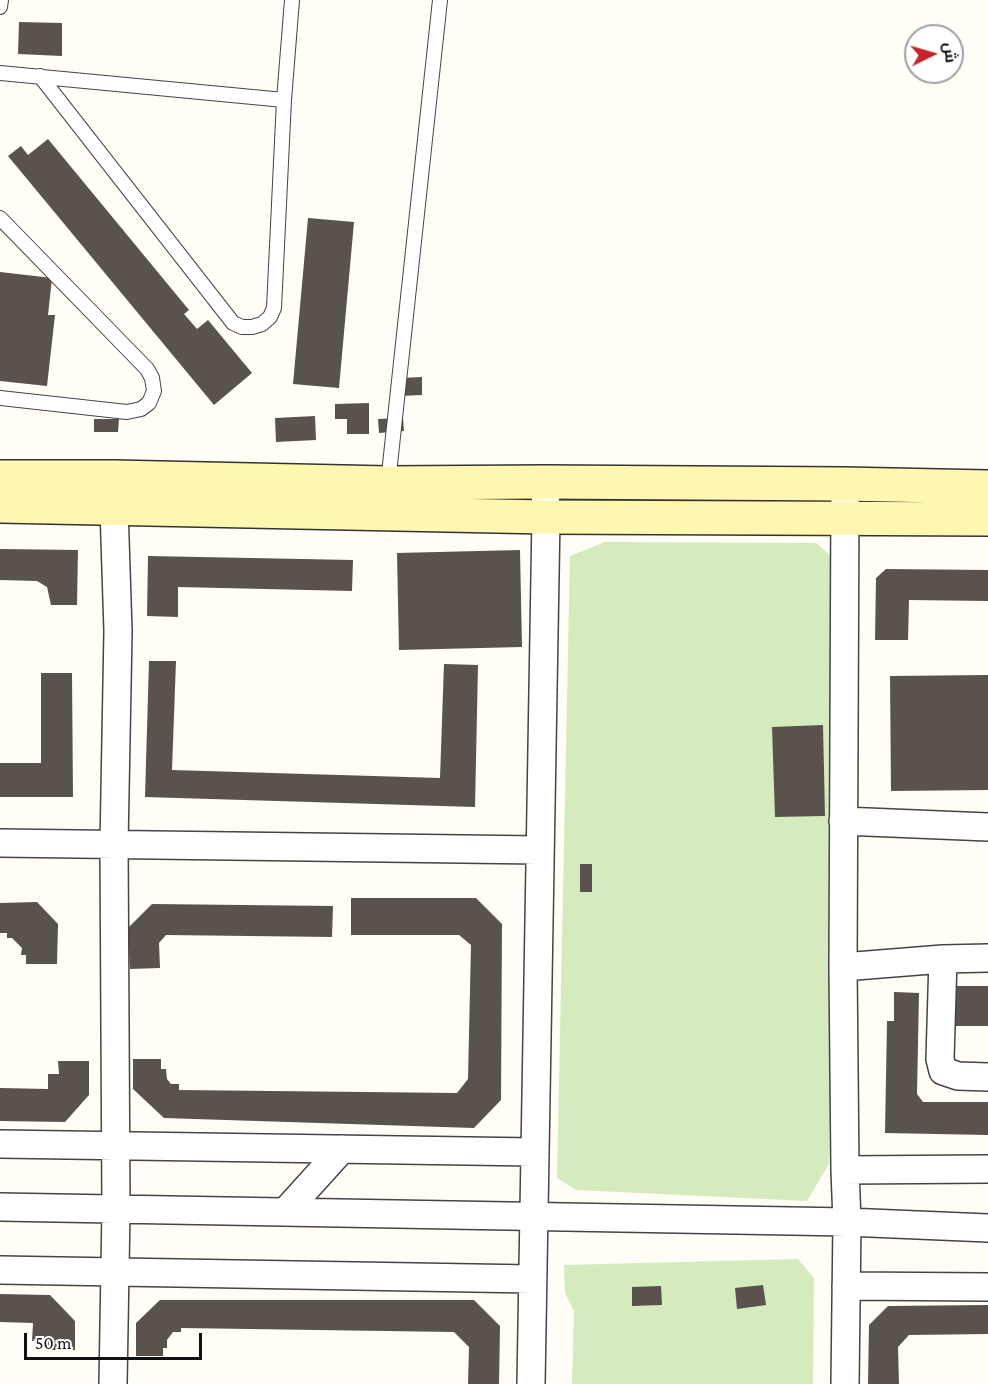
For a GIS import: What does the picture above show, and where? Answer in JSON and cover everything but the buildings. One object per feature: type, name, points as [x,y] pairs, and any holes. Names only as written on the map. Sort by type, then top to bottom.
[{"type":"main road","points":[[0,477],[114,493],[546,517],[988,519]]},
{"type":"main road","points":[[0,506],[114,493],[388,483],[545,482],[988,487]]},
{"type":"street","points":[[531,1384],[545,482]]},
{"type":"street","points":[[844,484],[843,967],[844,1170],[847,1222],[845,1384]]},
{"type":"street","points":[[113,1384],[116,1210],[114,844],[118,632],[114,493]]},
{"type":"street","points":[[843,821],[988,827]]},
{"type":"street","points":[[0,843],[539,849]]},
{"type":"street","points":[[843,967],[988,958]]},
{"type":"street","points":[[944,959],[940,1059],[943,1071],[958,1076],[988,1077]]},
{"type":"street","points":[[0,1144],[534,1152]]},
{"type":"street","points":[[285,1212],[342,1149]]},
{"type":"street","points":[[844,1170],[988,1169]]},
{"type":"street","points":[[0,1208],[847,1222],[988,1228]]},
{"type":"street","points":[[0,1270],[532,1279]]},
{"type":"street","points":[[846,1286],[988,1287]]},
{"type":"lane","points":[[0,8],[1,0]]},
{"type":"lane","points":[[40,76],[233,323],[242,327],[262,324],[270,317],[274,308],[284,100],[292,0]]},
{"type":"lane","points":[[388,483],[440,0]]},
{"type":"lane","points":[[0,73],[284,100]]},
{"type":"lane","points":[[0,218],[147,369],[152,378],[154,391],[149,403],[141,409],[127,412],[0,398]]},
{"type":"green space","points":[[605,542],[816,543],[839,563],[829,1164],[807,1201],[576,1190],[557,1178],[570,556]]},
{"type":"green space","points":[[798,1259],[814,1278],[813,1384],[572,1384],[574,1311],[565,1293],[564,1265]]}]
